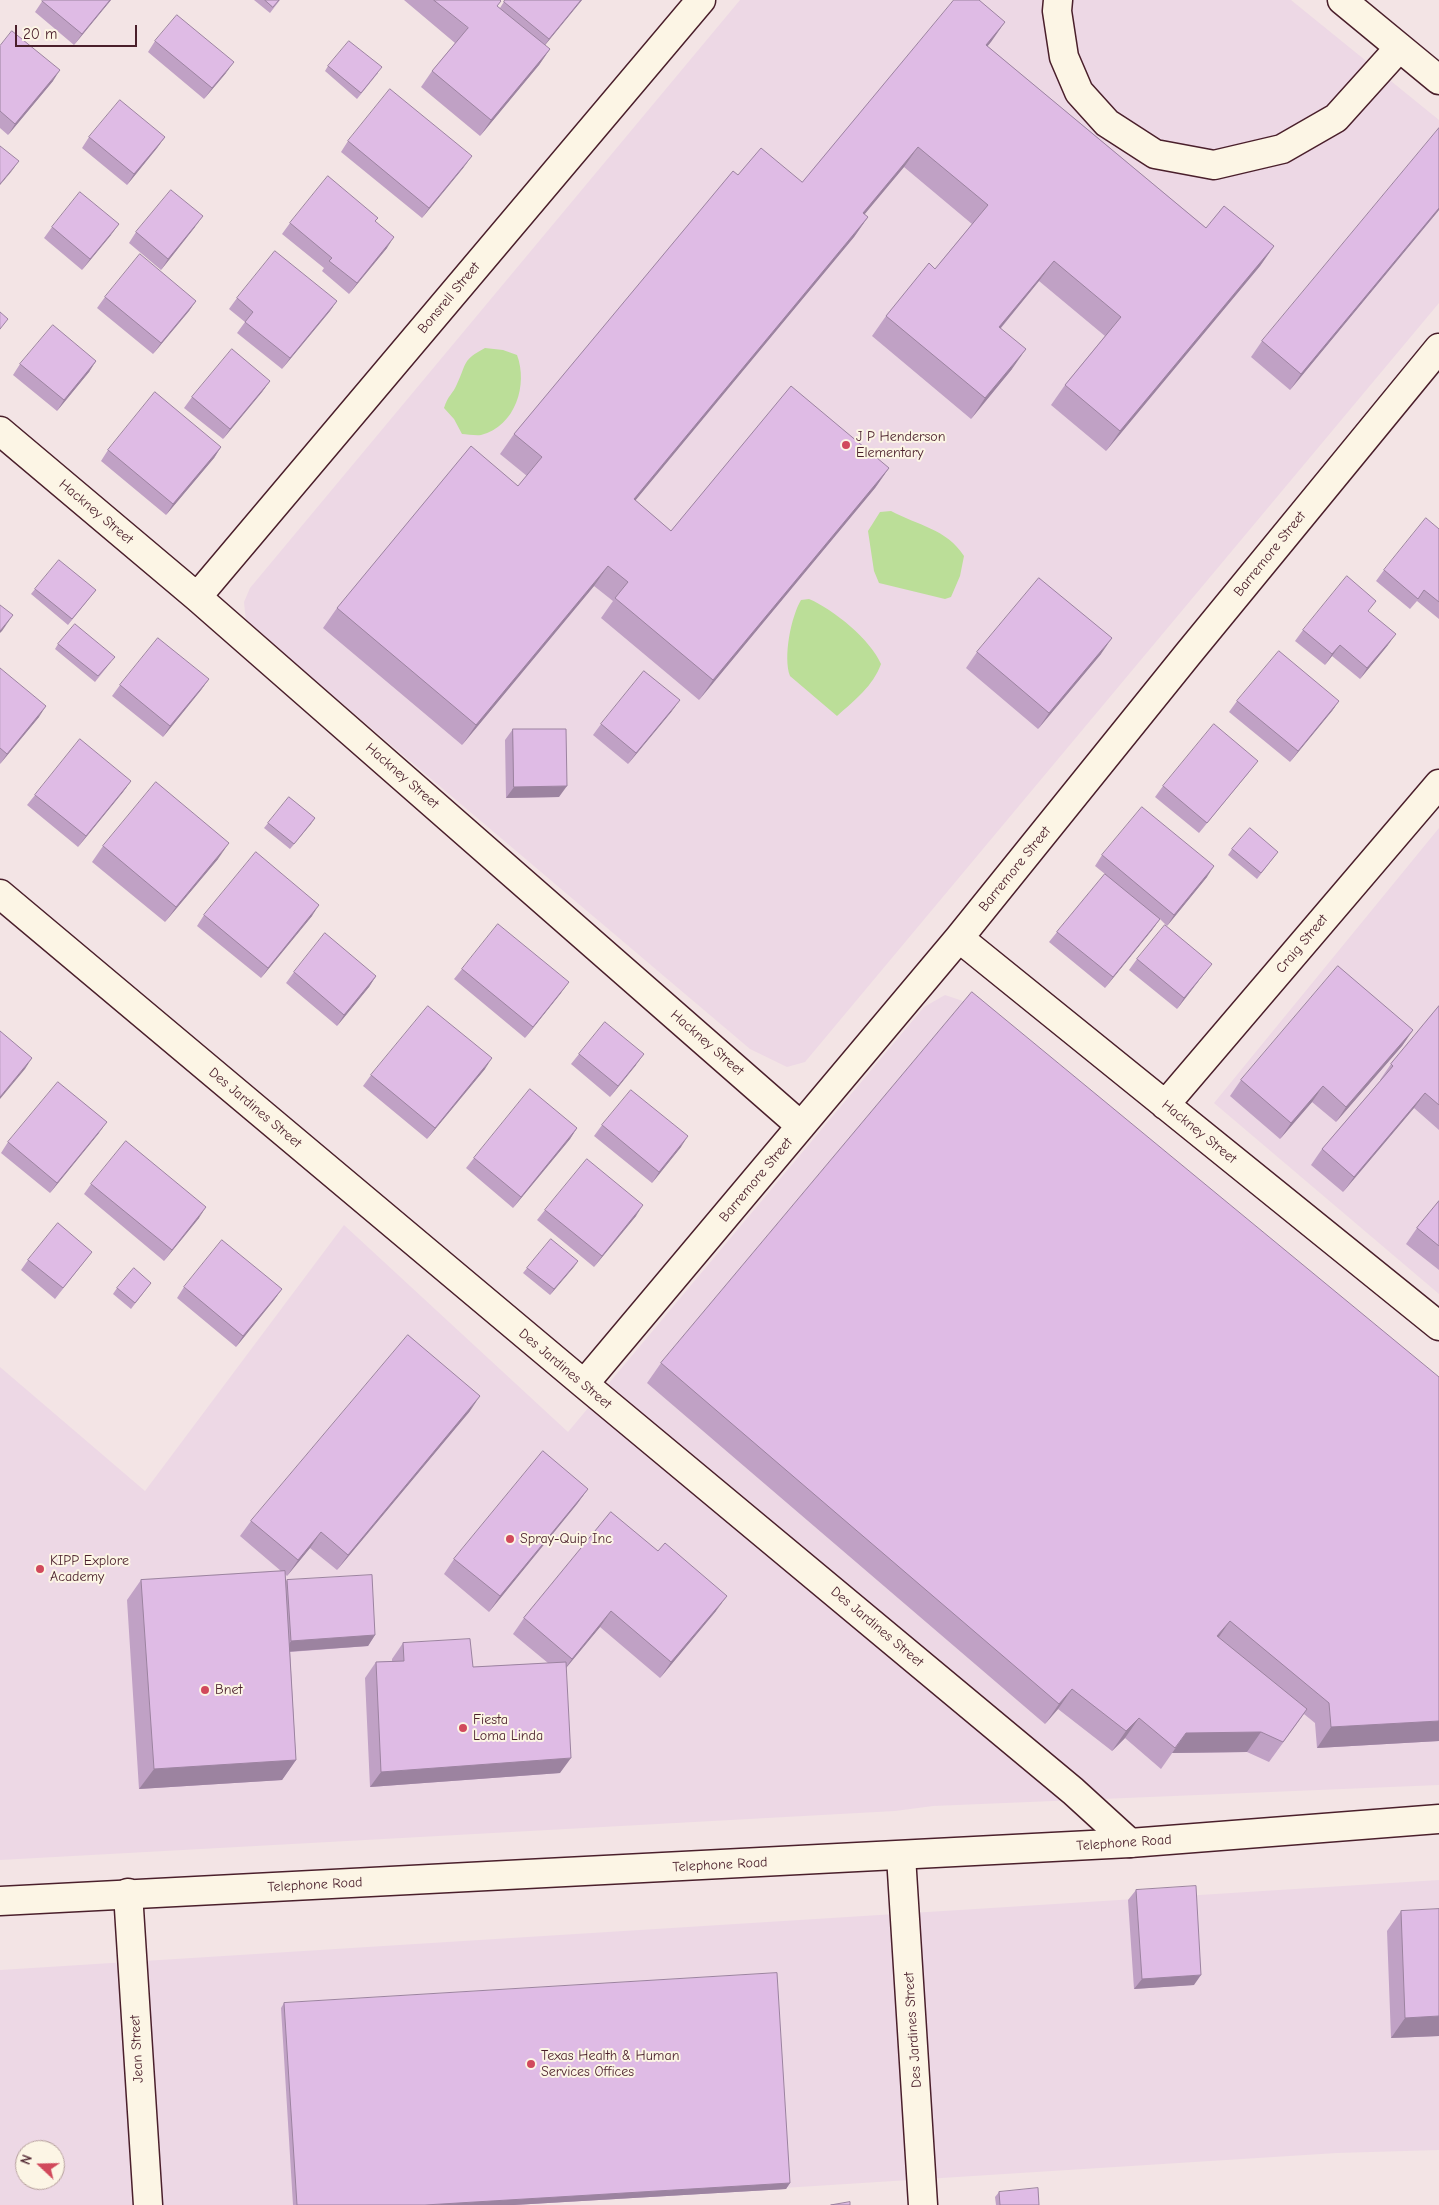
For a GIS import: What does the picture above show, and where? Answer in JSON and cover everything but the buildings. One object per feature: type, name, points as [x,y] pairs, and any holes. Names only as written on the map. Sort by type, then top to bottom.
[{"type":"street","name":"Bonsrell Street","points":[[197,597],[701,0]]},
{"type":"street","points":[[1058,0],[1057,11],[1064,57],[1079,92],[1107,123],[1156,154],[1214,165],[1282,149],[1336,118],[1399,48]]},
{"type":"street","points":[[1342,0],[1439,80]]},
{"type":"street","name":"Barremore Street","points":[[584,1384],[959,938],[1188,654],[1439,348]]},
{"type":"street","name":"Hackney Street","points":[[0,431],[197,597],[801,1126]]},
{"type":"street","name":"Craig Street","points":[[1165,1105],[1439,784]]},
{"type":"street","name":"Des Jardines Street","points":[[0,894],[584,1384],[1073,1790],[1130,1843]]},
{"type":"street","name":"Hackney Street","points":[[959,938],[1439,1326]]},
{"type":"street","name":"Telephone Road","points":[[0,1901],[508,1877],[1130,1843],[1439,1819]]},
{"type":"street","name":"Des Jardines Street","points":[[900,1856],[923,2205]]},
{"type":"street","name":"Jean Street","points":[[128,1894],[148,2205]]},
{"type":"shaded area","name":"J P Henderson Elementary","points":[[740,0],[1291,0],[1439,120],[1439,303],[805,1062],[787,1067],[750,1049],[260,634],[246,621],[244,602],[250,588]]},
{"type":"shaded area","points":[[1439,828],[1439,1294],[1214,1103]]},
{"type":"shaded area","points":[[945,995],[966,1002],[1439,1389],[1439,1785],[933,1806],[895,1811],[0,1860],[0,1367],[145,1491],[344,1225],[568,1432],[924,1007]]},
{"type":"shaded area","points":[[1439,1880],[1439,2150],[1337,2153],[514,2205],[0,2205],[0,1970]]},
{"type":"green space","points":[[485,348],[503,350],[517,355],[521,378],[520,391],[511,413],[503,423],[481,435],[462,434],[454,419],[444,408],[466,363],[472,356]]},
{"type":"green space","points":[[891,511],[940,534],[957,547],[964,556],[960,576],[951,597],[945,599],[879,583],[874,571],[868,531],[880,512]]},
{"type":"green space","points":[[809,599],[829,610],[850,626],[869,645],[881,664],[868,686],[837,716],[790,676],[788,668],[789,637],[794,616],[801,600]]},
{"type":"place","name":"J P Henderson Elementary","points":[[846,445]]},
{"type":"place","name":"Spray-Quip Inc","points":[[510,1539]]},
{"type":"place","name":"KIPP Explore Academy","points":[[40,1569]]},
{"type":"place","name":"Bnet","points":[[205,1690]]},
{"type":"place","name":"Fiesta Loma Linda","points":[[463,1728]]},
{"type":"place","name":"Texas Health & Human Services Offices","points":[[531,2064]]}]
